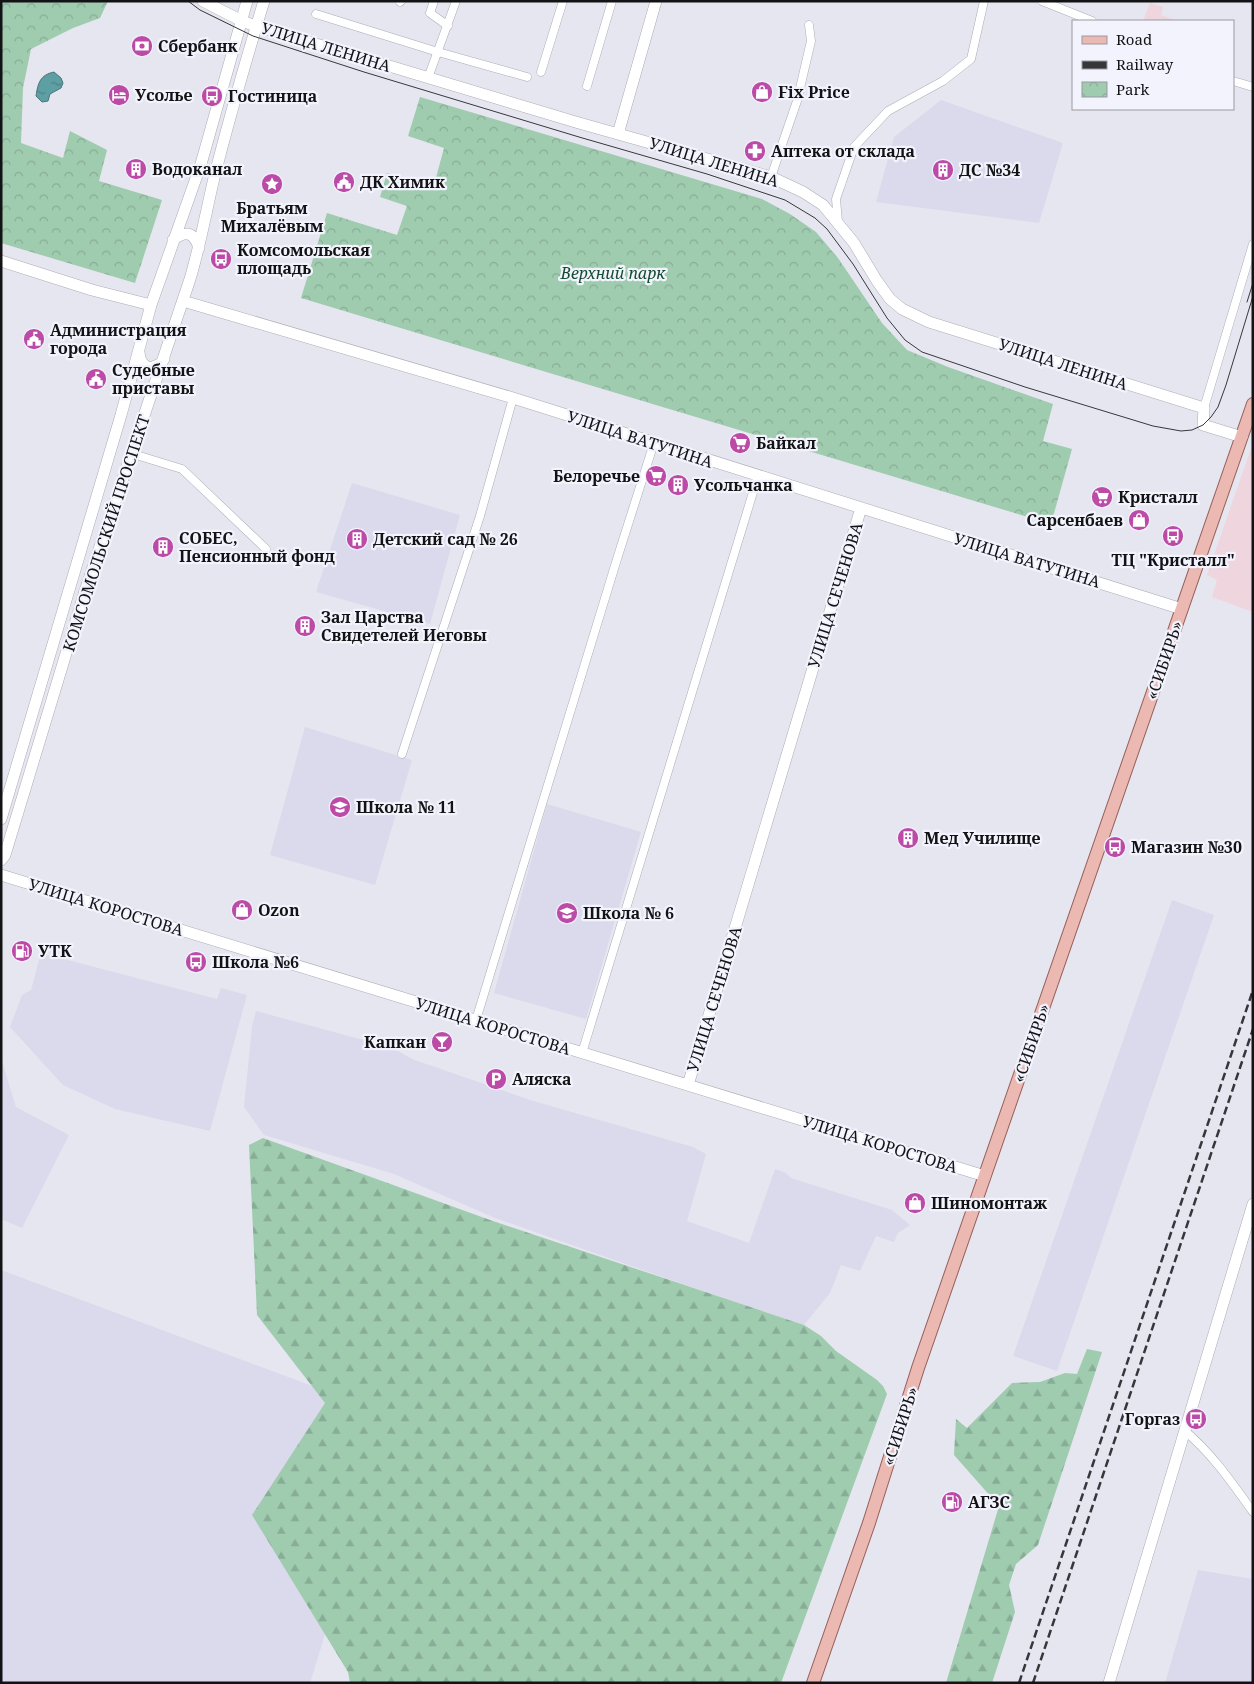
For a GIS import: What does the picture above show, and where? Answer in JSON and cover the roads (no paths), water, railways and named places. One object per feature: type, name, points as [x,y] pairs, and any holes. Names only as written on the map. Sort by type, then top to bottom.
[{"type":"main road","name":"«СИБИРЬ»","points":[[812,1683],[869,1523],[918,1368],[1253,404]]},
{"type":"street","name":"УЛИЦА ЛЕНИНА","points":[[203,1],[256,26],[618,134],[771,177],[803,192],[823,206],[854,243],[890,299],[902,309],[929,322],[1204,408]]},
{"type":"street","name":"КОМСОМОЛЬСКИЙ ПРОСПЕКТ","points":[[1,819],[151,305],[201,164],[247,1]]},
{"type":"street","name":"КОМСОМОЛЬСКИЙ ПРОСПЕКТ","points":[[1,860],[5,855],[84,594],[183,301],[199,248],[217,166],[264,1]]},
{"type":"street","points":[[434,1],[430,13],[448,26]]},
{"type":"street","points":[[428,78],[456,1]]},
{"type":"street","points":[[541,72],[563,1]]},
{"type":"street","points":[[587,86],[612,1]]},
{"type":"street","points":[[838,222],[836,199],[854,147],[888,112],[942,81],[971,60],[984,1]]},
{"type":"street","points":[[1042,1],[1090,20]]},
{"type":"street","points":[[618,134],[655,2]]},
{"type":"street","points":[[316,14],[526,77]]},
{"type":"street","points":[[771,177],[797,101],[811,41],[809,25]]},
{"type":"street","points":[[1234,81],[1253,87]]},
{"type":"street","points":[[173,240],[186,233],[197,240],[199,248]]},
{"type":"street","points":[[1242,437],[1203,425],[1204,408],[1253,244]]},
{"type":"street","points":[[1,261],[92,290],[151,305]]},
{"type":"street","name":"УЛИЦА ВАТУТИНА","points":[[183,301],[514,398],[1182,609]]},
{"type":"street","points":[[139,350],[140,360],[144,366],[150,368],[160,364],[164,359]]},
{"type":"street","points":[[402,754],[480,516],[514,398]]},
{"type":"street","points":[[476,1020],[654,443]]},
{"type":"street","points":[[133,454],[182,469],[266,549]]},
{"type":"street","points":[[582,1053],[758,476]]},
{"type":"street","name":"УЛИЦА СЕЧЕНОВА","points":[[688,1085],[861,508]]},
{"type":"street","name":"УЛИЦА КОРОСТОВА","points":[[1,875],[985,1176]]},
{"type":"street","points":[[1108,1683],[1253,1204]]},
{"type":"street","points":[[1184,1430],[1219,1465],[1253,1512]]},
{"type":"water","points":[[54,72],[61,78],[63,83],[61,88],[50,94],[48,101],[42,102],[36,96],[39,83],[43,77]]},
{"type":"tram line","points":[[188,1],[200,10],[253,36],[364,72],[707,174],[785,200],[815,218],[827,229],[853,264],[887,318],[905,340],[922,352],[1025,387],[1153,426],[1181,431],[1192,430],[1203,425],[1211,417],[1218,407],[1226,385],[1253,296]]},
{"type":"tram line","points":[[1247,302],[1253,283]]},
{"type":"railway","points":[[1019,1683],[1253,990]]},
{"type":"railway","points":[[1033,1683],[1253,1029]]},
{"type":"place","name":"Сбербанк","points":[[142,46]]},
{"type":"place","name":"Fix Price","points":[[762,92]]},
{"type":"place","name":"Усолье","points":[[119,95]]},
{"type":"place","name":"Гостиница","points":[[212,96]]},
{"type":"place","name":"Аптека от склада","points":[[755,151]]},
{"type":"place","name":"Водоканал","points":[[136,169]]},
{"type":"place","name":"ДС №34","points":[[943,170]]},
{"type":"place","name":"ДК Химик","points":[[344,182]]},
{"type":"place","name":"Братьям Михалёвым","points":[[272,184]]},
{"type":"place","name":"Комсомольская площадь","points":[[221,259]]},
{"type":"place","name":"Администрация города","points":[[34,339]]},
{"type":"place","name":"Судебные приставы","points":[[96,379]]},
{"type":"place","name":"Байкал","points":[[740,443]]},
{"type":"place","name":"Белоречье","points":[[656,476]]},
{"type":"place","name":"Усольчанка","points":[[678,485]]},
{"type":"place","name":"Кристалл","points":[[1102,497]]},
{"type":"place","name":"Сарсенбаев","points":[[1139,520]]},
{"type":"place","name":"ТЦ \"Кристалл\"","points":[[1173,536]]},
{"type":"place","name":"Детский сад № 26","points":[[357,539]]},
{"type":"place","name":"СОБЕС, Пенсионный фонд","points":[[163,547]]},
{"type":"place","name":"Зал Царства Свидетелей Иеговы","points":[[305,626]]},
{"type":"place","name":"Школа № 11","points":[[340,807]]},
{"type":"place","name":"Мед Училище","points":[[908,838]]},
{"type":"place","name":"Магазин №30","points":[[1115,847]]},
{"type":"place","name":"Ozon","points":[[242,910]]},
{"type":"place","name":"Школа № 6","points":[[567,913]]},
{"type":"place","name":"УТК","points":[[22,951]]},
{"type":"place","name":"Школа №6","points":[[196,962]]},
{"type":"place","name":"Капкан","points":[[442,1042]]},
{"type":"place","name":"Аляска","points":[[496,1079]]},
{"type":"place","name":"Шиномонтаж","points":[[915,1203]]},
{"type":"place","name":"Горгаз","points":[[1196,1419]]},
{"type":"place","name":"АГЗС","points":[[952,1502]]},
{"type":"park label","name":"Верхний парк","points":[[613,273]]}]
